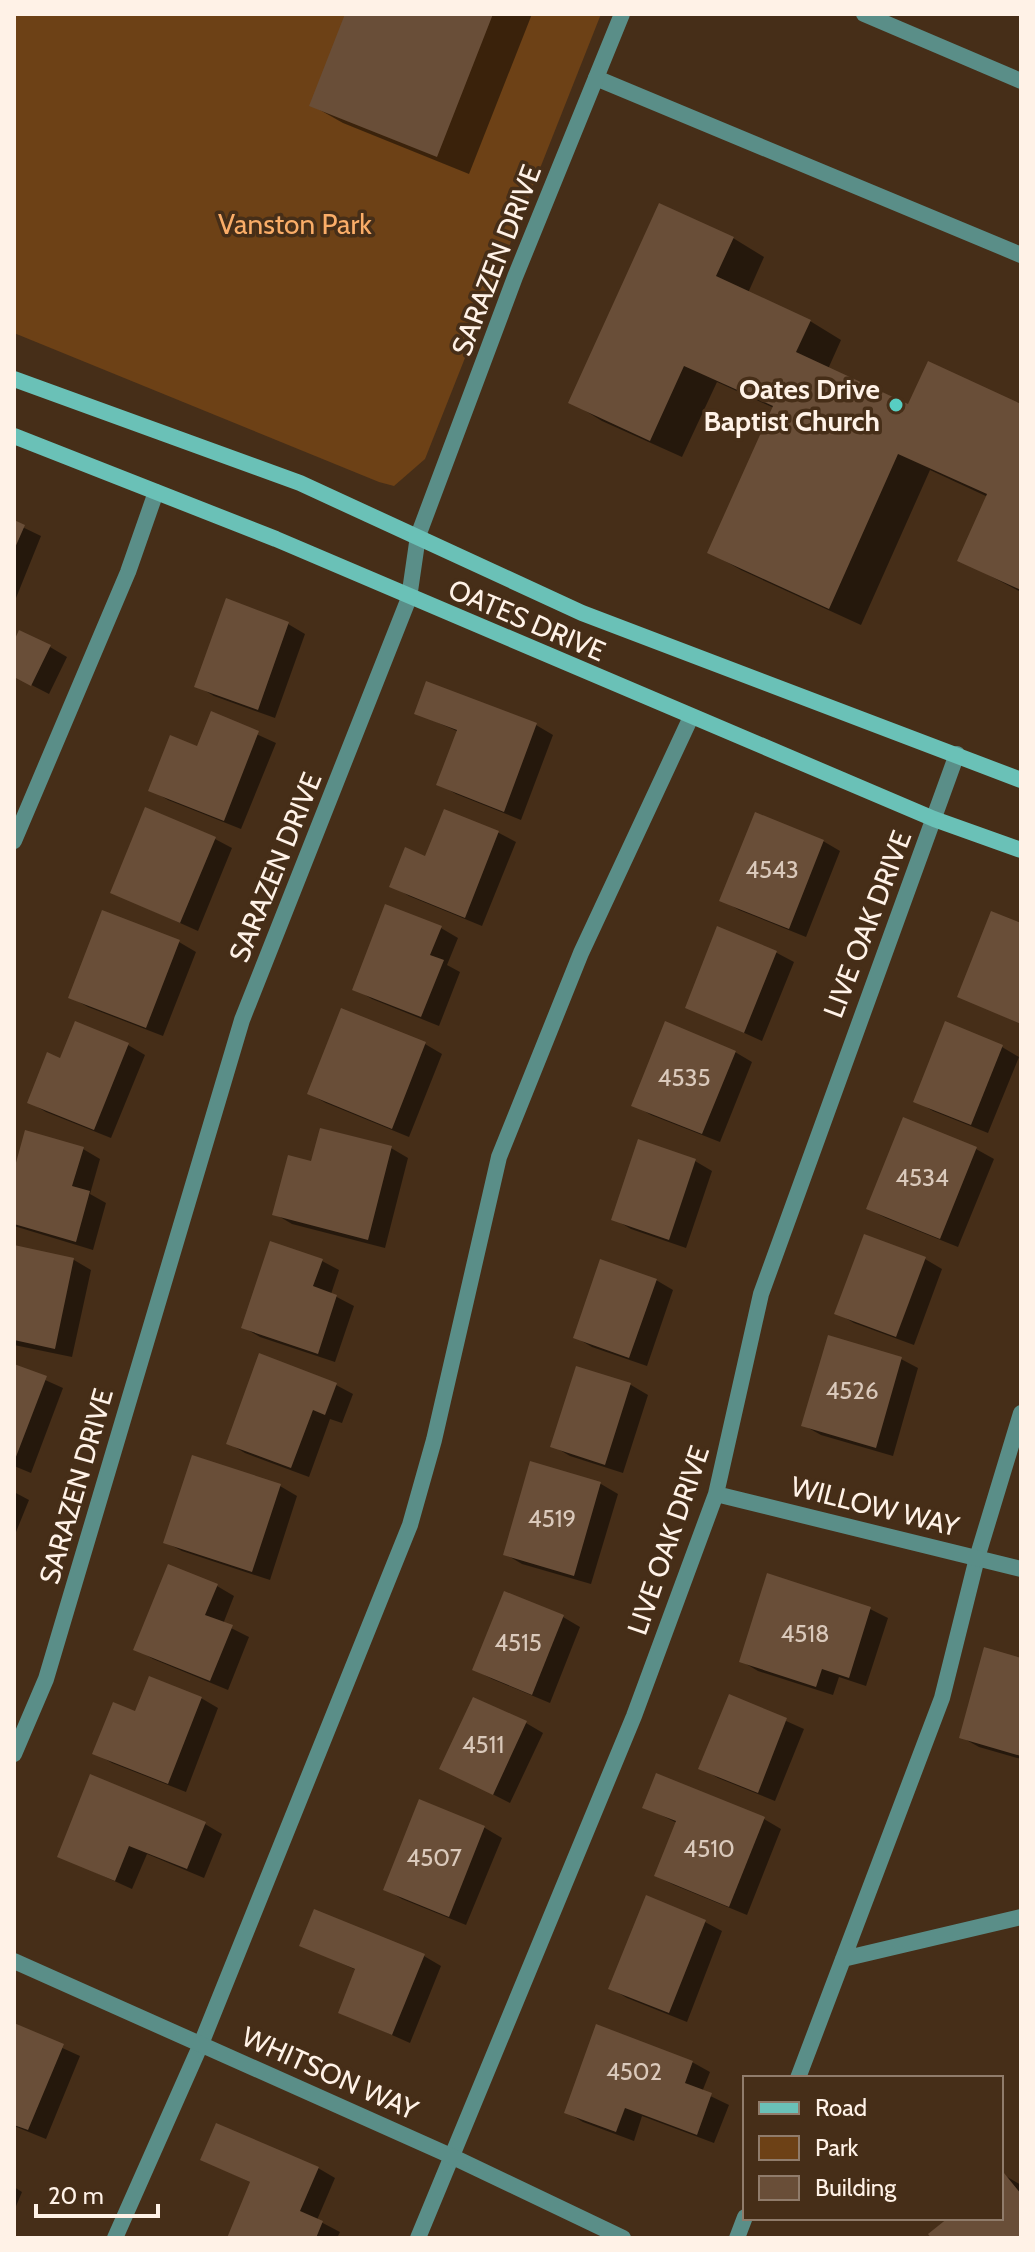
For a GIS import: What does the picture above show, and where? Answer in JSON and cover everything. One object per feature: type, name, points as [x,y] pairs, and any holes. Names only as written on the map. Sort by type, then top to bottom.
[{"type":"main road","name":"OATES DRIVE","points":[[14,379],[300,483],[582,613],[1021,780]]},
{"type":"main road","name":"OATES DRIVE","points":[[14,436],[276,539],[934,819],[1021,850]]},
{"type":"street","name":"SARAZEN DRIVE","points":[[14,1754],[46,1679],[242,1020],[409,598],[418,536],[515,277],[622,14]]},
{"type":"street","points":[[864,14],[1021,81]]},
{"type":"street","points":[[596,78],[1021,255]]},
{"type":"street","points":[[14,841],[128,572],[156,492]]},
{"type":"street","points":[[115,2238],[201,2044],[410,1525],[434,1440],[499,1157],[581,953],[691,717]]},
{"type":"street","name":"LIVE OAK DRIVE","points":[[418,2238],[634,1716],[716,1494],[761,1294],[847,1050],[957,754]]},
{"type":"street","points":[[799,2076],[942,1698],[977,1558],[1021,1413]]},
{"type":"street","name":"WILLOW WAY","points":[[716,1494],[1021,1569]]},
{"type":"street","points":[[843,1959],[1021,1917]]},
{"type":"street","name":"WHITSON WAY","points":[[14,1961],[451,2156],[623,2238]]},
{"type":"green space","name":"Vanston Park","points":[[14,14],[601,14],[425,459],[394,486],[14,333]]},
{"type":"building","points":[[345,14],[493,14],[437,157],[309,106]]},
{"type":"building","name":"Oates Drive Baptist Church","points":[[659,203],[734,237],[716,276],[811,320],[796,352],[908,404],[928,361],[1021,404],[1021,590],[957,561],[987,494],[898,454],[829,609],[707,553],[773,406],[684,366],[650,441],[568,403]]},
{"type":"building","points":[[14,520],[25,525],[14,550]]},
{"type":"building","points":[[226,598],[289,622],[258,710],[194,687]]},
{"type":"building","points":[[19,630],[51,645],[31,686],[14,677],[14,641]]},
{"type":"building","points":[[426,681],[537,723],[504,812],[436,785],[457,730],[414,714]]},
{"type":"building","points":[[211,711],[259,731],[224,821],[148,791],[170,735],[197,746]]},
{"type":"building","points":[[145,807],[216,837],[180,923],[110,893]]},
{"type":"building","points":[[444,809],[499,831],[465,918],[389,887],[405,847],[425,856]]},
{"type":"building","points":[[755,812],[824,840],[789,929],[719,901]]},
{"type":"building","points":[[385,904],[442,926],[430,955],[444,960],[421,1017],[352,990]]},
{"type":"building","points":[[102,910],[180,940],[146,1028],[68,998]]},
{"type":"building","points":[[991,911],[1021,923],[1021,1024],[957,997]]},
{"type":"building","points":[[717,926],[777,951],[744,1033],[685,1008]]},
{"type":"building","points":[[341,1008],[426,1042],[392,1129],[307,1094]]},
{"type":"building","points":[[75,1021],[129,1043],[94,1130],[27,1103],[47,1052],[60,1058]]},
{"type":"building","points":[[665,1021],[736,1051],[702,1134],[631,1106]]},
{"type":"building","points":[[945,1021],[1003,1045],[971,1125],[913,1102]]},
{"type":"building","points":[[903,1117],[977,1147],[940,1239],[866,1209]]},
{"type":"building","points":[[320,1128],[392,1146],[368,1240],[272,1215],[288,1155],[311,1161]]},
{"type":"building","points":[[25,1130],[84,1147],[72,1186],[90,1191],[76,1242],[14,1224],[14,1170]]},
{"type":"building","points":[[638,1139],[696,1159],[669,1240],[611,1220]]},
{"type":"building","points":[[864,1234],[926,1257],[896,1337],[834,1314]]},
{"type":"building","points":[[270,1241],[323,1259],[313,1286],[337,1295],[318,1354],[241,1328]]},
{"type":"building","points":[[14,1245],[74,1258],[55,1349],[14,1340]]},
{"type":"building","points":[[600,1259],[657,1279],[629,1358],[573,1338]]},
{"type":"building","points":[[828,1335],[902,1357],[876,1448],[801,1426]]},
{"type":"building","points":[[259,1353],[337,1383],[325,1415],[313,1410],[291,1468],[226,1444]]},
{"type":"building","points":[[14,1364],[47,1376],[14,1462]]},
{"type":"building","points":[[576,1366],[631,1383],[605,1465],[550,1447]]},
{"type":"building","points":[[192,1455],[281,1484],[252,1572],[163,1543]]},
{"type":"building","points":[[530,1461],[601,1482],[574,1576],[503,1555]]},
{"type":"building","points":[[168,1564],[218,1584],[205,1615],[233,1625],[210,1681],[133,1650]]},
{"type":"building","points":[[767,1573],[871,1607],[849,1678],[822,1669],[816,1687],[739,1662]]},
{"type":"building","points":[[504,1591],[564,1615],[532,1695],[472,1670]]},
{"type":"building","points":[[984,1647],[1021,1658],[1021,1756],[959,1738]]},
{"type":"building","points":[[149,1676],[202,1697],[168,1784],[92,1754],[113,1702],[135,1711]]},
{"type":"building","points":[[729,1694],[787,1718],[758,1793],[698,1769]]},
{"type":"building","points":[[473,1697],[527,1721],[493,1795],[439,1769]]},
{"type":"building","points":[[656,1773],[765,1817],[729,1907],[654,1876],[676,1821],[642,1808]]},
{"type":"building","points":[[90,1774],[206,1822],[187,1869],[129,1846],[115,1881],[57,1857]]},
{"type":"building","points":[[419,1799],[485,1826],[449,1917],[383,1890]]},
{"type":"building","points":[[646,1895],[706,1920],[669,2013],[608,1989]]},
{"type":"building","points":[[314,1909],[425,1954],[392,2035],[338,2013],[355,1969],[299,1946]]},
{"type":"building","points":[[14,2023],[64,2044],[28,2130],[14,2125]]},
{"type":"building","points":[[596,2024],[693,2061],[685,2083],[712,2093],[697,2135],[625,2108],[616,2132],[564,2113]]},
{"type":"building","points":[[216,2123],[319,2167],[300,2211],[323,2221],[316,2238],[227,2238],[250,2182],[200,2160]]},
{"type":"building","points":[[1003,2174],[1021,2194],[1021,2238],[931,2238],[928,2234],[946,2220],[1003,2220]]},
{"type":"place","name":"Oates Drive Baptist Church","points":[[896,405]]}]
